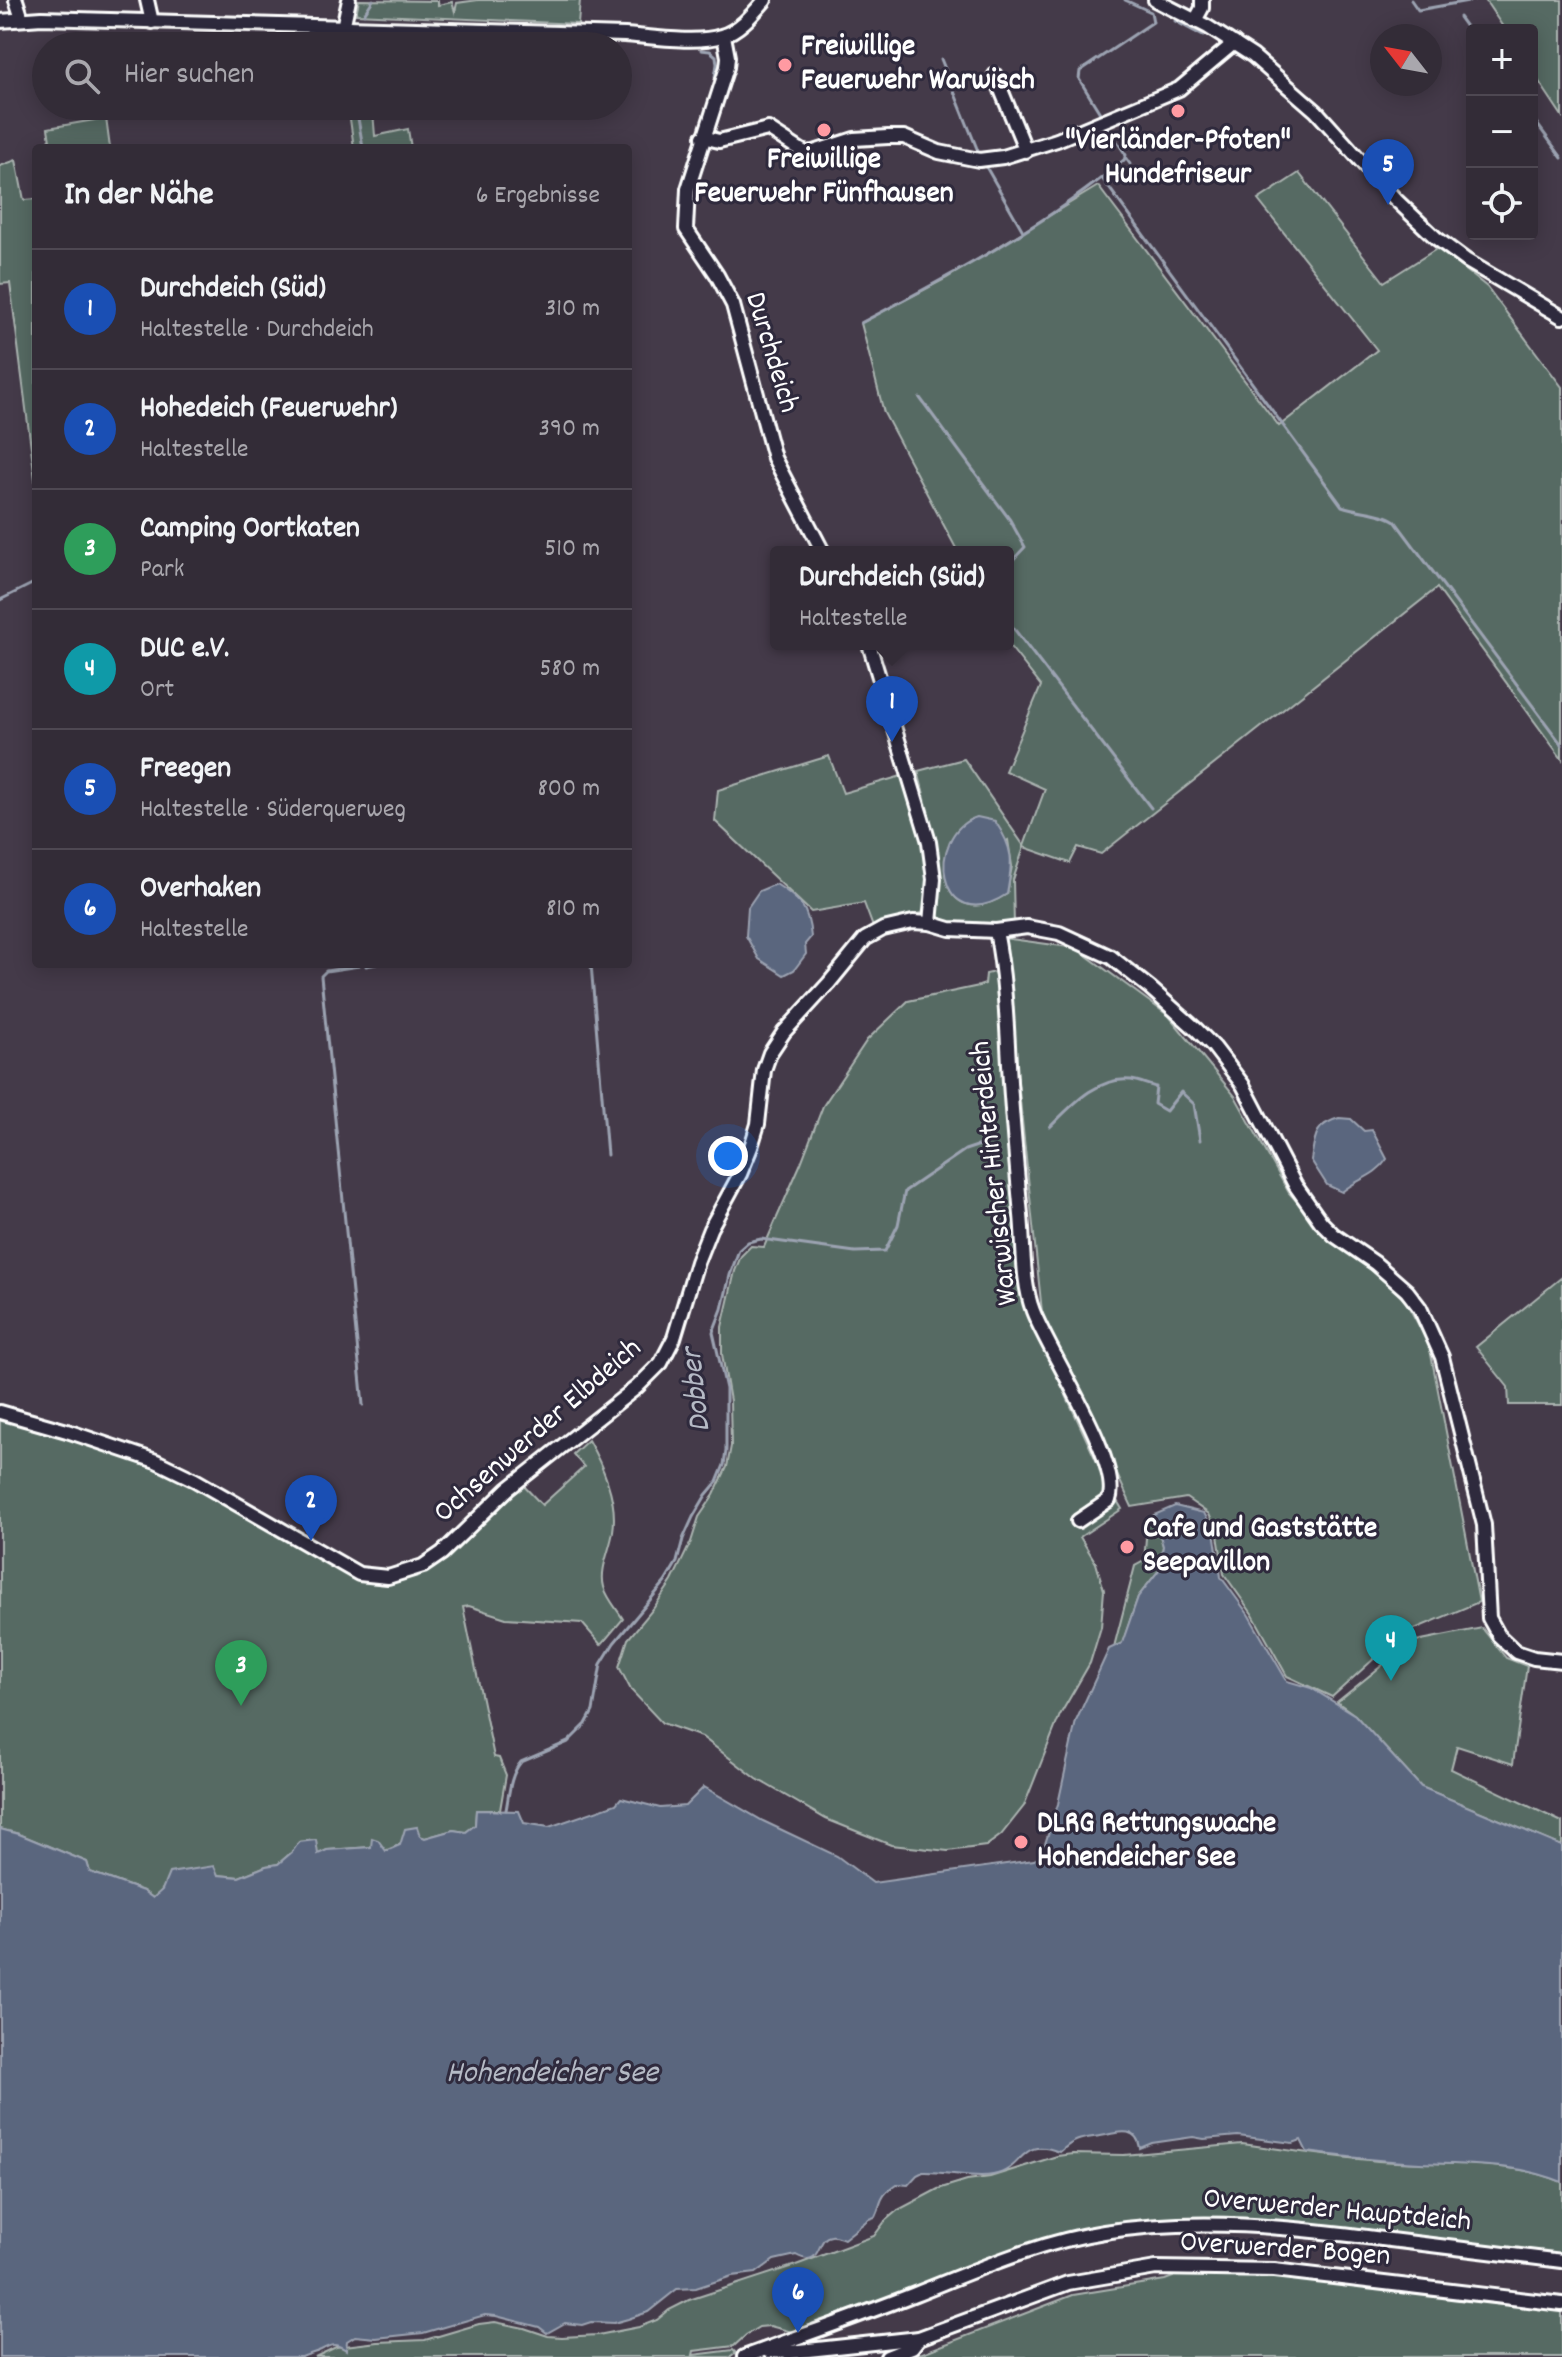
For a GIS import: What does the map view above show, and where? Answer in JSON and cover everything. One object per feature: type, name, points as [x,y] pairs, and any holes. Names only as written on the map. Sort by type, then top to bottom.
[{"type":"street","points":[[16,0],[22,19]]},
{"type":"street","points":[[147,0],[152,22]]},
{"type":"street","points":[[343,28],[349,0]]},
{"type":"street","points":[[632,35],[704,39],[724,36],[739,27],[765,0]]},
{"type":"street","points":[[1155,0],[1253,56],[1316,111],[1419,225],[1467,261],[1562,317]]},
{"type":"street","points":[[1195,21],[1202,8],[1202,0]]},
{"type":"street","points":[[0,21],[22,19],[504,32]]},
{"type":"street","name":"Durchdeich","points":[[724,36],[727,67],[688,189],[686,229],[733,305],[774,458],[820,546]]},
{"type":"street","points":[[703,137],[719,141],[768,129],[805,153],[854,139],[904,137],[939,152],[979,160],[1003,157],[1026,151],[1179,89],[1234,43]]},
{"type":"street","points":[[995,75],[1026,151]]},
{"type":"street","points":[[871,650],[929,842],[934,879],[930,923],[950,929],[996,931],[1027,927],[1059,933],[1111,957],[1214,1047],[1231,1067],[1258,1110],[1295,1185],[1321,1222],[1334,1235],[1375,1263],[1407,1291],[1420,1308],[1442,1357],[1484,1525],[1489,1618],[1499,1636],[1516,1652],[1534,1658],[1562,1661]]},
{"type":"street","name":"Ochsenwerder Elbdeich","points":[[0,1412],[156,1461],[359,1574],[388,1577],[423,1566],[442,1553],[508,1489],[637,1387],[661,1363],[674,1338],[710,1229],[750,1151],[758,1124],[764,1070],[773,1046],[870,935],[901,924],[930,923]]},
{"type":"street","name":"Warwischer Hinterdeich","points":[[996,931],[1003,965],[1014,1138],[1030,1299],[1040,1327],[1089,1423],[1112,1487],[1109,1500],[1078,1521]]},
{"type":"street","name":"Overwerder Hauptdeich","points":[[744,2357],[958,2276],[1062,2241],[1144,2227],[1186,2224],[1264,2226],[1562,2261]]},
{"type":"street","name":"Overwerder Bogen","points":[[761,2351],[790,2352],[919,2338],[1068,2283],[1156,2268],[1274,2270],[1562,2304]]},
{"type":"street","name":"Overwerder Bogen","points":[[887,2357],[912,2347],[919,2338]]},
{"type":"green space","points":[[359,0],[438,1],[438,5],[452,2],[455,12],[457,3],[478,0],[580,0],[578,24],[356,14]]},
{"type":"green space","points":[[1485,0],[1562,0],[1562,116],[1538,80],[1538,24],[1501,24]]},
{"type":"green space","points":[[106,120],[109,144],[50,144],[48,128]]},
{"type":"green space","points":[[350,120],[374,120],[375,136],[408,129],[410,144],[353,144]]},
{"type":"green space","points":[[16,160],[24,200],[32,199],[32,456],[10,283],[0,284],[0,166]]},
{"type":"green space","points":[[1299,173],[1384,282],[1438,248],[1487,287],[1562,387],[1562,759],[1437,588],[1101,854],[1078,847],[1070,863],[1024,847],[1013,880],[1014,925],[949,924],[941,920],[937,914],[940,870],[937,846],[918,771],[964,759],[1024,846],[1045,789],[1005,771],[1041,686],[1013,650],[1014,546],[955,546],[884,413],[861,323],[947,278],[1098,186],[1279,426],[1377,350],[1258,200]],"holes":[[[1008,840],[1012,866],[1007,894],[986,904],[968,905],[954,895],[945,874]]]},
{"type":"green space","points":[[829,756],[843,793],[905,775],[926,864],[927,899],[922,913],[881,922],[873,927],[864,903],[811,912],[715,821],[718,790]]},
{"type":"green space","points":[[1003,938],[1076,948],[1169,1016],[1235,1096],[1289,1193],[1337,1246],[1383,1278],[1406,1302],[1429,1344],[1479,1602],[1400,1635],[1332,1697],[1287,1676],[1253,1615],[1224,1574],[1218,1535],[1209,1514],[1186,1498],[1132,1507],[1042,1312]]},
{"type":"green space","points":[[995,972],[1021,1293],[1107,1484],[1122,1509],[1080,1537],[1096,1563],[1104,1590],[1101,1627],[1090,1663],[1060,1715],[1024,1806],[1001,1835],[986,1846],[948,1851],[891,1845],[826,1819],[757,1779],[702,1737],[662,1723],[631,1690],[619,1667],[628,1639],[672,1581],[699,1517],[727,1467],[731,1446],[730,1401],[722,1354],[722,1327],[741,1256],[751,1246],[764,1247],[823,1106],[867,1040],[908,1001],[985,984],[986,974]]},
{"type":"green space","points":[[1562,1277],[1562,1405],[1509,1405],[1508,1387],[1476,1347]]},
{"type":"green space","points":[[0,1417],[132,1457],[229,1504],[349,1575],[386,1583],[414,1575],[430,1565],[463,1539],[521,1483],[542,1505],[584,1467],[573,1454],[588,1440],[604,1472],[613,1507],[613,1531],[603,1573],[604,1587],[623,1619],[601,1645],[582,1623],[506,1618],[469,1606],[463,1607],[494,1757],[499,1758],[506,1775],[500,1810],[476,1810],[475,1825],[466,1832],[453,1830],[425,1838],[420,1836],[385,1851],[372,1839],[372,1847],[327,1850],[317,1855],[315,1840],[299,1842],[278,1864],[239,1877],[218,1875],[168,1880],[158,1896],[153,1898],[143,1891],[90,1872],[87,1862],[0,1829]]},
{"type":"green space","points":[[1154,1515],[1163,1546],[1159,1570],[1138,1597],[1122,1644],[1114,1647],[1135,1566],[1144,1561],[1144,1522]]},
{"type":"green space","points":[[1482,1628],[1506,1658],[1527,1666],[1513,1764],[1457,1746],[1451,1769],[1562,1822],[1562,1846],[1421,1787],[1355,1715],[1337,1702],[1411,1642]]},
{"type":"green space","points":[[1242,2144],[1378,2161],[1496,2166],[1562,2182],[1562,2257],[1241,2219],[1155,2220],[1117,2225],[796,2333],[770,2326],[759,2327],[734,2346],[694,2351],[693,2355],[733,2350],[736,2353],[731,2357],[315,2357],[336,2347],[425,2340],[495,2322],[562,2337],[598,2335],[639,2327],[689,2300],[874,2236],[898,2210],[938,2189],[967,2180],[990,2177],[1057,2156],[1124,2155]]},
{"type":"green space","points":[[1174,2271],[1274,2274],[1562,2309],[1562,2357],[912,2357],[1073,2295],[1165,2280],[1173,2277]]},
{"type":"water","points":[[977,817],[995,821],[1006,840],[1010,856],[1007,894],[983,905],[965,904],[953,894],[946,879],[945,861],[949,842],[960,827]]},
{"type":"water","points":[[776,884],[802,905],[811,937],[805,944],[806,954],[794,970],[784,975],[759,959],[746,936],[748,907],[759,891]]},
{"type":"water","points":[[1339,1118],[1351,1119],[1364,1131],[1372,1130],[1387,1159],[1377,1170],[1342,1192],[1327,1185],[1311,1160],[1320,1128]]},
{"type":"water","name":"Hohendeicher See","points":[[1175,1506],[1204,1513],[1214,1531],[1221,1577],[1248,1614],[1287,1681],[1311,1688],[1355,1715],[1421,1787],[1562,1846],[1562,2182],[1510,2168],[1307,2152],[1301,2140],[1293,2143],[1238,2136],[1193,2137],[1152,2143],[1140,2148],[1132,2134],[1118,2133],[1076,2141],[1060,2152],[1036,2148],[1004,2172],[993,2175],[923,2172],[908,2185],[897,2184],[891,2188],[882,2199],[875,2217],[844,2239],[834,2236],[826,2238],[811,2258],[796,2255],[774,2260],[756,2273],[732,2276],[696,2288],[677,2289],[648,2312],[614,2323],[565,2323],[547,2333],[539,2327],[485,2315],[423,2333],[376,2338],[355,2336],[347,2341],[346,2350],[336,2345],[302,2357],[0,2357],[0,1829],[87,1862],[90,1872],[143,1891],[153,1898],[162,1890],[169,1873],[214,1866],[218,1875],[239,1877],[278,1864],[299,1842],[316,1840],[318,1854],[327,1850],[371,1847],[372,1838],[378,1840],[386,1851],[400,1845],[405,1829],[417,1827],[420,1836],[425,1838],[453,1830],[466,1832],[475,1825],[476,1810],[519,1811],[524,1823],[549,1827],[616,1804],[621,1798],[660,1808],[685,1806],[704,1787],[763,1821],[837,1856],[873,1883],[1034,1860],[1041,1856],[1058,1804],[1076,1721],[1109,1649],[1122,1643],[1138,1597],[1159,1570],[1163,1546],[1154,1515]]},
{"type":"waterway","points":[[364,14],[373,0]]},
{"type":"waterway","points":[[1100,113],[1079,79],[1080,71],[1153,22],[1151,12],[1125,0]]},
{"type":"waterway","points":[[1411,0],[1418,10],[1474,0]]},
{"type":"waterway","points":[[1459,17],[1466,27]]},
{"type":"waterway","points":[[1175,21],[1203,36]]},
{"type":"waterway","points":[[701,50],[710,51],[716,56],[715,77]]},
{"type":"waterway","points":[[941,59],[978,151]]},
{"type":"waterway","points":[[358,120],[362,144]]},
{"type":"waterway","points":[[715,125],[714,130],[724,133]]},
{"type":"waterway","points":[[861,323],[1030,228],[1124,160],[1126,155],[1106,125]]},
{"type":"waterway","points":[[1538,125],[1562,158]]},
{"type":"waterway","points":[[1125,157],[1130,164]]},
{"type":"waterway","points":[[985,165],[1023,231]]},
{"type":"waterway","points":[[1102,178],[1342,506],[1395,521],[1562,745]]},
{"type":"waterway","points":[[920,398],[1010,520],[1025,547],[1014,559]]},
{"type":"waterway","points":[[0,600],[32,584]]},
{"type":"waterway","points":[[1014,629],[1151,808]]},
{"type":"waterway","points":[[346,968],[326,971],[321,976],[363,1405]]},
{"type":"waterway","points":[[591,968],[607,1155]]},
{"type":"waterway","name":"Dobber","points":[[1050,1127],[1097,1087],[1119,1080],[1131,1080],[1156,1087],[1154,1104],[1166,1111],[1181,1092],[1194,1104],[1200,1140]]},
{"type":"waterway","name":"Dobber","points":[[506,1810],[512,1779],[521,1762],[568,1742],[586,1724],[593,1711],[601,1664],[614,1643],[665,1582],[677,1562],[693,1517],[717,1482],[726,1451],[726,1389],[713,1332],[739,1250],[748,1242],[761,1239],[855,1252],[885,1251],[898,1225],[905,1191],[965,1150],[992,1141]]},
{"type":"place","name":"Freiwillige Feuerwehr Warwisch","points":[[785,65]]},
{"type":"place","name":"\"Vierländer-Pfoten\" Hundefriseur","points":[[1178,111]]},
{"type":"place","name":"Freiwillige Feuerwehr Fünfhausen","points":[[824,130]]},
{"type":"place","name":"Freegen","points":[[1388,205]]},
{"type":"place","name":"Durchdeich (Süd)","points":[[892,742]]},
{"type":"place","name":"Hohedeich (Feuerwehr)","points":[[311,1541]]},
{"type":"place","name":"Cafe und Gaststätte Seepavillon","points":[[1127,1547]]},
{"type":"place","name":"DUC e.V.","points":[[1391,1681]]},
{"type":"place","name":"Camping Oortkaten","points":[[241,1706]]},
{"type":"place","name":"DLRG Rettungswache Hohendeicher See","points":[[1021,1842]]},
{"type":"place","name":"Overhaken","points":[[798,2333]]}]
